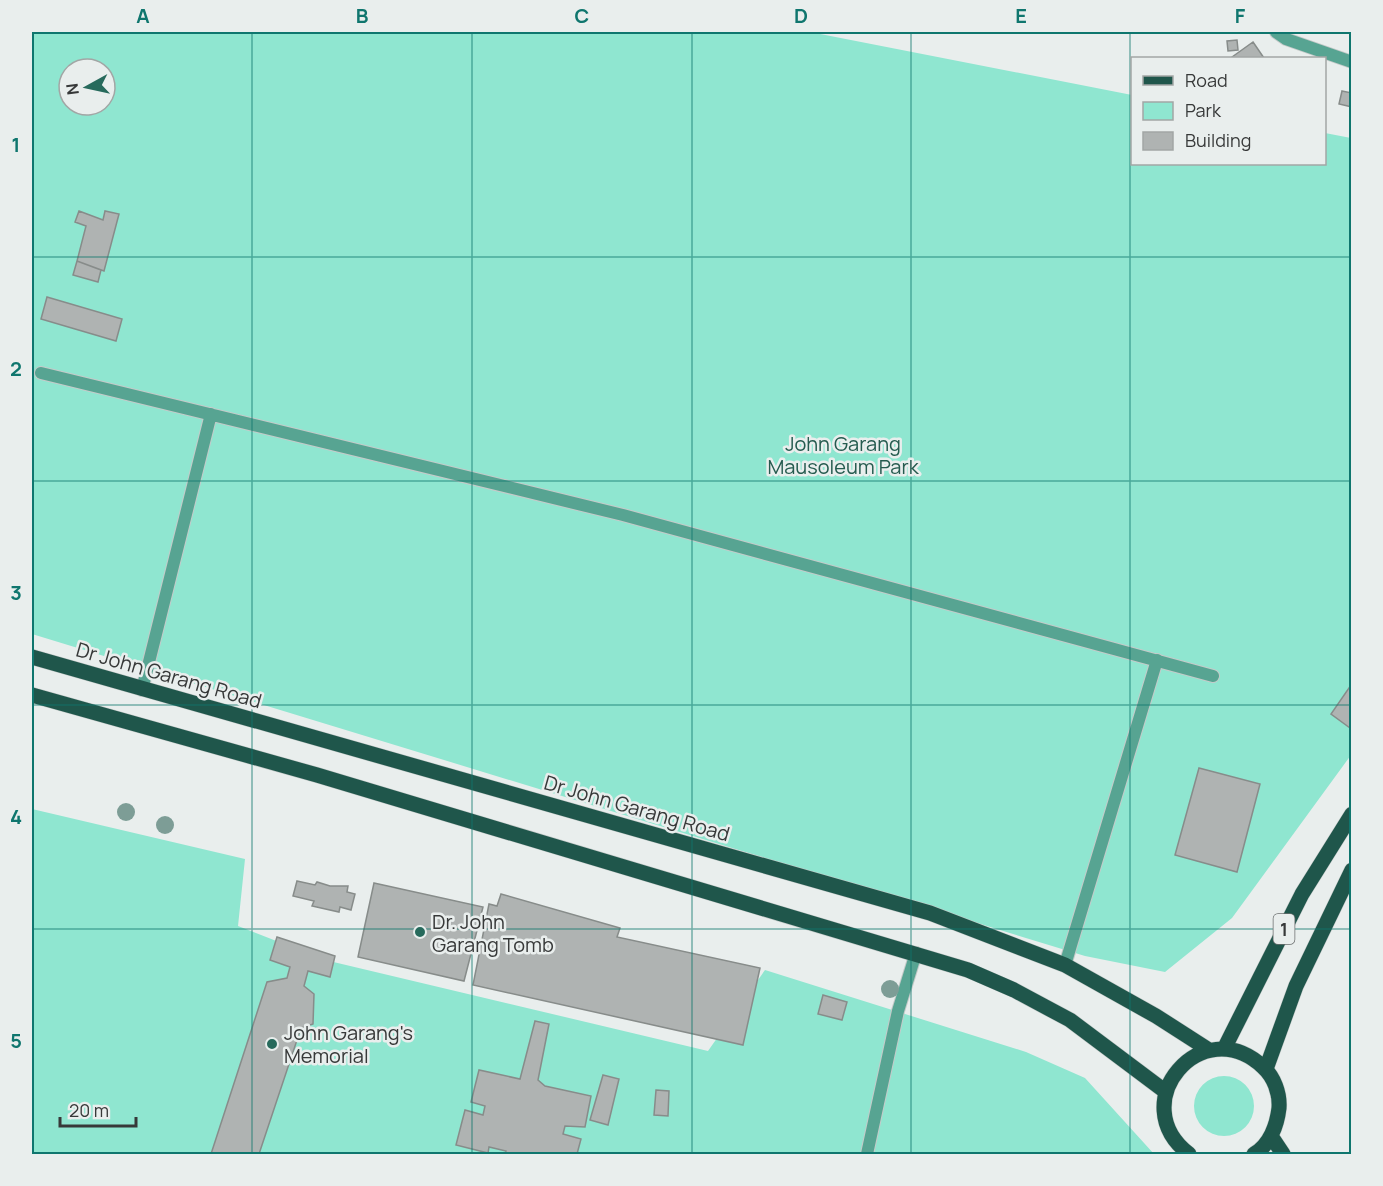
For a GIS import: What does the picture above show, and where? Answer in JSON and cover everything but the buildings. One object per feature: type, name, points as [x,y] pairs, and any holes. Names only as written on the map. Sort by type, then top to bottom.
[{"type":"main road","name":"Dr John Garang Road","points":[[32,657],[930,913],[1065,965],[1216,1049],[1254,1059],[1266,1069]]},
{"type":"main road","points":[[32,695],[317,775],[916,953],[1014,990],[1070,1020],[1166,1092]]},
{"type":"main road","name":"1","points":[[1216,1049],[1302,894],[1352,814]]},
{"type":"main road","name":"1","points":[[1266,1069],[1296,986],[1352,870]]},
{"type":"main road","points":[[1189,1155],[1173,1148],[1166,1123],[1166,1092],[1181,1065],[1216,1049]]},
{"type":"main road","points":[[1254,1155],[1271,1136],[1277,1125],[1279,1102],[1273,1079],[1266,1069]]},
{"type":"main road","points":[[1271,1136],[1283,1155]]},
{"type":"lane","points":[[1276,32],[1286,39],[1352,62]]},
{"type":"lane","points":[[41,373],[623,515],[1213,676]]},
{"type":"lane","points":[[142,690],[211,414]]},
{"type":"lane","points":[[1065,965],[1157,660]]},
{"type":"lane","points":[[867,1155],[898,1011],[916,953]]},
{"type":"green space","name":"John Garang Mausoleum Park","points":[[32,32],[810,32],[1131,95],[1131,165],[1326,165],[1326,133],[1351,138],[1351,755],[1232,918],[1165,972],[1085,956],[32,634]]},
{"type":"green space","points":[[32,809],[245,859],[238,926],[325,960],[708,1051],[765,970],[1026,1052],[1085,1078],[1154,1154],[32,1154]]},
{"type":"green space","points":[[1218,1076],[1230,1076],[1246,1084],[1252,1094],[1254,1106],[1252,1118],[1246,1128],[1230,1136],[1218,1136],[1202,1128],[1194,1112],[1194,1100],[1202,1084]]},
{"type":"place","name":"Dr. John Garang Tomb","points":[[420,932]]},
{"type":"place","name":"John Garang's Memorial","points":[[272,1044]]}]
